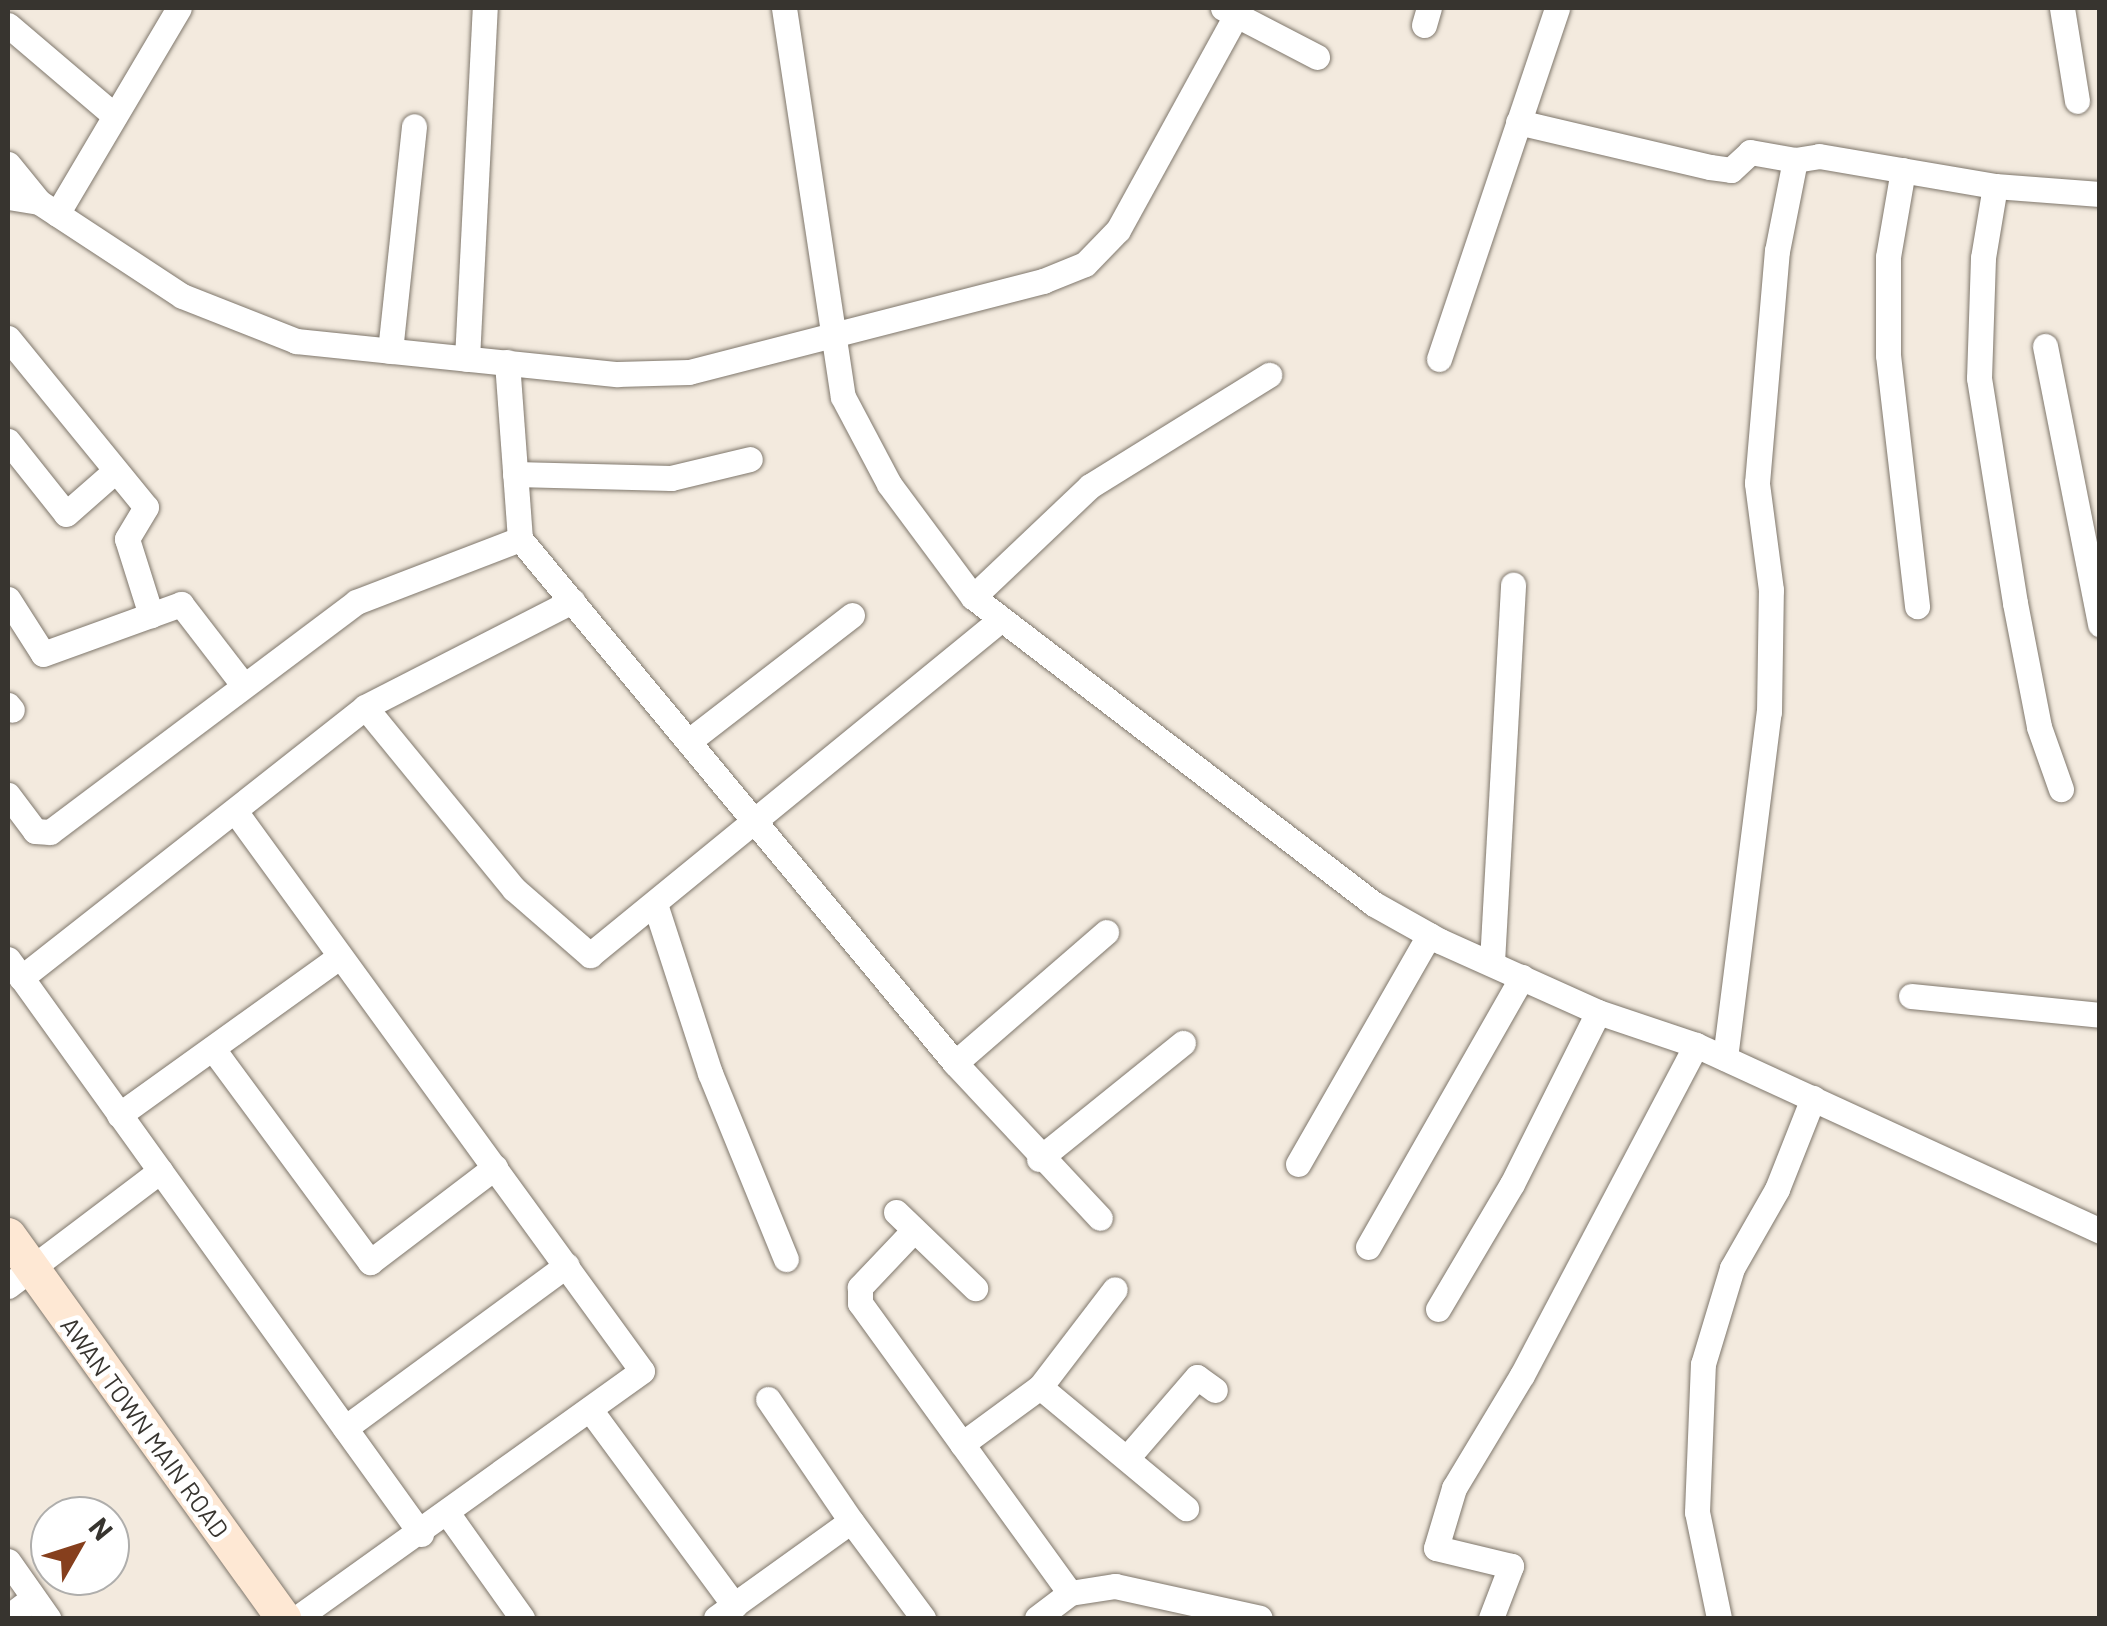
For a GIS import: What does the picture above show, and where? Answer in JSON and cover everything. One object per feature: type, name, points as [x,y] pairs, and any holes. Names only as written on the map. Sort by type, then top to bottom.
[{"type":"street","points":[[48,208],[115,116],[179,8]]},
{"type":"street","points":[[467,358],[485,8]]},
{"type":"street","points":[[784,8],[838,334],[844,397],[888,484],[973,597],[1374,904],[1429,935],[1598,1012],[1696,1045],[2100,1231]]},
{"type":"street","points":[[1439,359],[1558,8]]},
{"type":"street","points":[[2062,8],[2077,101]]},
{"type":"street","points":[[8,164],[48,208],[182,296],[296,341],[617,374],[689,372],[1043,281],[1085,264],[1118,230],[1233,10],[1317,57]]},
{"type":"street","points":[[8,25],[115,116]]},
{"type":"street","points":[[1518,122],[1710,167],[1734,168],[1750,152],[1795,160]]},
{"type":"street","points":[[390,351],[414,126]]},
{"type":"street","points":[[1725,1058],[1769,712],[1771,590],[1757,483],[1777,251],[1795,160],[1801,154],[1994,186],[2100,194]]},
{"type":"street","points":[[1903,170],[1888,257],[1888,356],[1916,606]]},
{"type":"street","points":[[1994,186],[1983,258],[1979,378],[2039,727],[2061,789]]},
{"type":"street","points":[[8,197],[48,208]]},
{"type":"street","points":[[8,338],[146,507],[127,539],[151,615]]},
{"type":"street","points":[[2045,346],[2100,625]]},
{"type":"street","points":[[506,362],[520,539],[955,1062],[1040,1159],[1100,1218]]},
{"type":"street","points":[[973,597],[1090,486],[1269,375]]},
{"type":"street","points":[[8,441],[66,514],[115,470]]},
{"type":"street","points":[[515,474],[671,478],[750,459]]},
{"type":"street","points":[[8,795],[35,831],[50,832],[241,682],[356,602],[520,539]]},
{"type":"street","points":[[1492,962],[1512,585]]},
{"type":"street","points":[[8,599],[42,654],[180,604],[241,682]]},
{"type":"street","points":[[421,1534],[14,968],[235,811],[365,707],[572,601]]},
{"type":"street","points":[[689,741],[852,616]]},
{"type":"street","points":[[365,707],[514,888],[582,952],[598,952],[1000,620]]},
{"type":"street","points":[[235,811],[642,1371],[421,1534],[297,1618]]},
{"type":"street","points":[[656,907],[710,1073],[786,1259]]},
{"type":"street","points":[[955,1062],[1106,932]]},
{"type":"street","points":[[1298,1164],[1429,935]]},
{"type":"street","points":[[119,1115],[340,956]]},
{"type":"street","points":[[1368,1247],[1522,977]]},
{"type":"street","points":[[1912,996],[2100,1016]]},
{"type":"street","points":[[1438,1310],[1512,1184],[1598,1012]]},
{"type":"street","points":[[1040,1159],[1183,1043]]},
{"type":"street","points":[[1491,1618],[1511,1566],[1436,1548],[1454,1488],[1522,1376],[1696,1045]]},
{"type":"street","points":[[213,1048],[370,1262],[495,1168]]},
{"type":"street","points":[[1718,1618],[1697,1512],[1703,1364],[1732,1268],[1776,1189],[1813,1098]]},
{"type":"street","points":[[20,1278],[160,1171]]},
{"type":"street","points":[[975,1288],[905,1221],[858,1296],[1070,1593]]},
{"type":"street","name":"AWAN TOWN MAIN ROAD","points":[[8,1235],[20,1278],[282,1618]]},
{"type":"street","points":[[345,1428],[567,1265]]},
{"type":"street","points":[[962,1444],[1040,1388],[1116,1289]]},
{"type":"street","points":[[1127,1458],[1196,1377],[1216,1390]]},
{"type":"street","points":[[1040,1388],[1186,1508]]},
{"type":"street","points":[[768,1400],[924,1618]]},
{"type":"street","points":[[591,1411],[725,1612],[851,1521]]},
{"type":"street","points":[[448,1514],[522,1618]]},
{"type":"street","points":[[8,1561],[40,1608],[8,1617]]},
{"type":"street","points":[[1036,1618],[1070,1593],[1115,1586],[1260,1618]]}]
